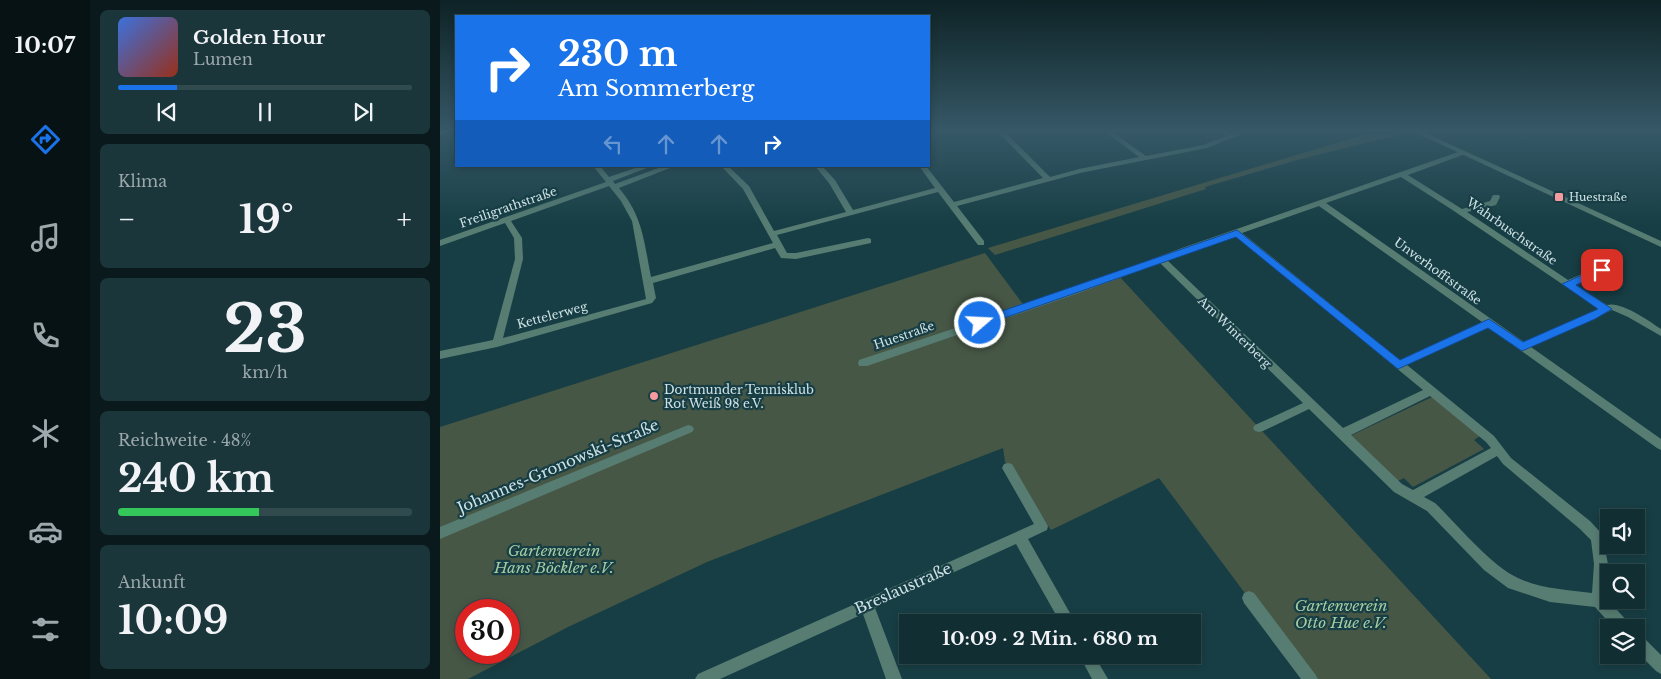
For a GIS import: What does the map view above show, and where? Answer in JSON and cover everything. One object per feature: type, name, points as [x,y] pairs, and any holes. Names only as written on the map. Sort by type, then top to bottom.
[{"type":"street","points":[[1031,162],[1048,179]]},
{"type":"street","points":[[952,205],[1048,179],[1127,162]]},
{"type":"street","name":"Huestraße","points":[[863,363],[1074,292],[1161,259],[1440,162]]},
{"type":"street","points":[[1483,162],[1661,244]]},
{"type":"street","points":[[597,167],[632,210],[648,281],[776,245]]},
{"type":"street","points":[[611,183],[647,167]]},
{"type":"street","points":[[611,183],[668,167]]},
{"type":"street","points":[[725,167],[746,188],[758,207],[776,245],[784,256],[796,256],[868,241]]},
{"type":"street","points":[[819,167],[832,182],[851,213]]},
{"type":"street","points":[[923,167],[981,243]]},
{"type":"street","name":"Wahrbuschstraße","points":[[1402,175],[1463,211],[1606,309],[1612,307],[1631,315],[1661,333]]},
{"type":"street","name":"Freiligrathstraße","points":[[440,243],[611,183]]},
{"type":"street","points":[[771,234],[940,189]]},
{"type":"street","points":[[1463,211],[1492,202],[1496,198]]},
{"type":"street","name":"Unverhofftstraße","points":[[1322,204],[1661,445]]},
{"type":"street","points":[[497,344],[520,246],[507,220]]},
{"type":"street","points":[[1237,233],[1490,439],[1507,461],[1585,525],[1597,538],[1601,564],[1599,601],[1616,619]]},
{"type":"street","name":"Am Winterberg","points":[[1161,259],[1398,488],[1431,507],[1489,566],[1513,583],[1550,596],[1599,601]]},
{"type":"street","points":[[1568,284],[1611,265]]},
{"type":"street","name":"Kettelerweg","points":[[440,355],[497,344],[649,301],[651,298],[648,281]]},
{"type":"street","points":[[1522,347],[1606,309]]},
{"type":"street","points":[[1398,365],[1489,323]]},
{"type":"street","points":[[1342,434],[1431,391]]},
{"type":"street","points":[[1259,428],[1310,404]]},
{"type":"street","name":"Johannes-Gronowski-Straße","points":[[440,533],[688,429]]},
{"type":"street","points":[[1414,496],[1498,450]]},
{"type":"street","name":"Breslaustraße","points":[[703,679],[1042,526],[1008,468]]},
{"type":"street","points":[[1019,536],[1063,614]]},
{"type":"street","points":[[1249,598],[1310,679]]},
{"type":"street","points":[[867,605],[894,679]]},
{"type":"street","points":[[1645,649],[1661,666]]},
{"type":"street","points":[[1091,664],[1100,679]]},
{"type":"green space","points":[[1274,162],[1291,162],[1205,187],[1206,189],[995,255],[988,248]]},
{"type":"green space","points":[[985,253],[1025,307],[1119,276],[1491,679],[1309,679],[1159,478],[1051,530],[1005,462],[1003,448],[707,562],[568,627],[520,652],[520,599],[455,599],[455,664],[497,664],[468,679],[440,679],[440,427]]},
{"type":"green space","points":[[1432,397],[1480,436],[1474,440],[1484,449],[1413,487],[1404,478],[1396,482],[1350,436]]},
{"type":"place","name":"Huestraße","points":[[1559,197]]},
{"type":"place","name":"Dortmunder Tennisklub Rot Weiß 98 e.V.","points":[[654,396]]},
{"type":"route","points":[[980,323],[1074,292],[1185,250],[1237,233],[1398,365],[1489,323],[1522,347],[1591,317],[1606,309],[1568,284],[1602,270]]},
{"type":"park label","name":"Gartenverein Hans Böckler e.V.","points":[[554,558]]},
{"type":"park label","name":"Gartenverein Otto Hue e.V.","points":[[1341,614]]}]
